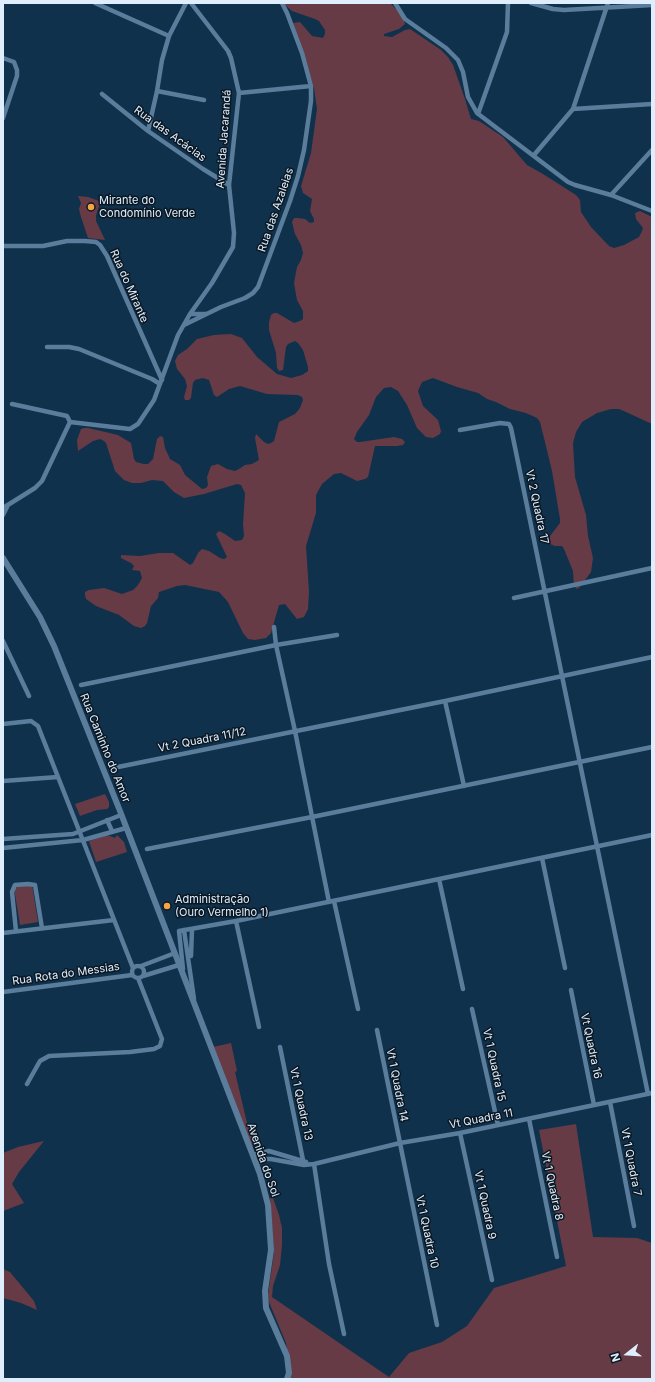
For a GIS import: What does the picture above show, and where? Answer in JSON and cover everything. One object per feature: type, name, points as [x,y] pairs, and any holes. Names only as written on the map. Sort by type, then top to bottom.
[{"type":"street","points":[[95,3],[169,36]]},
{"type":"street","points":[[148,131],[162,60],[169,36],[186,3]]},
{"type":"street","name":"Avenida Jacarandá","points":[[70,422],[130,429],[138,424],[154,400],[176,338],[233,248],[234,233],[231,216],[229,185],[239,93],[228,51],[191,3]]},
{"type":"street","name":"Rua das Azaleias","points":[[190,314],[207,314],[249,296],[258,287],[298,176],[305,143],[311,86],[302,53],[282,3]]},
{"type":"street","points":[[395,3],[405,19],[446,48],[458,60],[464,72],[470,101],[478,114],[568,182],[652,211]]},
{"type":"street","points":[[478,114],[507,32],[508,3]]},
{"type":"street","points":[[531,3],[558,10],[607,6],[652,5]]},
{"type":"street","points":[[534,156],[573,109],[607,6]]},
{"type":"street","points":[[3,58],[16,64],[17,76],[3,118]]},
{"type":"street","points":[[239,93],[311,86]]},
{"type":"street","points":[[157,91],[204,100]]},
{"type":"street","name":"Rua das Acácias","points":[[102,94],[148,131],[229,185]]},
{"type":"street","points":[[573,109],[652,104]]},
{"type":"street","points":[[611,196],[652,150]]},
{"type":"street","name":"Rua do Mirante","points":[[3,246],[42,246],[67,241],[96,242],[100,245],[107,256],[161,382]]},
{"type":"street","points":[[184,325],[207,314]]},
{"type":"street","points":[[47,346],[79,349],[161,382]]},
{"type":"street","points":[[3,515],[5,508],[35,488],[42,481],[70,422],[67,416],[12,404]]},
{"type":"street","name":"Vt 2 Quadra 17","points":[[460,430],[500,423],[510,424],[563,676],[596,847],[650,1094]]},
{"type":"street","name":"Rua Caminho do Amor","points":[[3,558],[47,630],[175,953]]},
{"type":"street","points":[[514,598],[652,568]]},
{"type":"street","points":[[274,627],[276,645],[312,817],[358,1009]]},
{"type":"street","points":[[81,685],[276,645],[337,635]]},
{"type":"street","points":[[3,641],[29,696]]},
{"type":"street","name":"Vt 2 Quadra 11/12","points":[[113,768],[445,701],[652,657]]},
{"type":"street","points":[[445,701],[464,786]]},
{"type":"street","points":[[3,724],[31,721],[38,726],[42,733],[133,968],[132,975],[140,977],[179,965]]},
{"type":"street","points":[[147,850],[652,747]]},
{"type":"street","points":[[3,781],[58,777]]},
{"type":"street","points":[[3,839],[73,834],[121,815]]},
{"type":"street","points":[[107,820],[112,831]]},
{"type":"street","points":[[3,848],[83,840],[126,828]]},
{"type":"street","points":[[182,930],[236,921],[652,835]]},
{"type":"street","points":[[542,858],[565,968]]},
{"type":"street","points":[[439,879],[463,989]]},
{"type":"street","points":[[16,931],[12,892],[15,885],[35,885],[42,928]]},
{"type":"street","points":[[3,933],[114,920]]},
{"type":"street","points":[[236,921],[259,1027]]},
{"type":"street","points":[[191,973],[192,929]]},
{"type":"street","points":[[182,930],[191,973],[196,1010]]},
{"type":"street","points":[[182,930],[182,962],[188,988]]},
{"type":"street","points":[[133,968],[135,966],[141,966],[175,953]]},
{"type":"street","name":"Avenida do Sol","points":[[175,953],[253,1155],[268,1205],[271,1250],[265,1291],[266,1308],[287,1356],[289,1373],[287,1379]]},
{"type":"street","points":[[27,1084],[40,1062],[49,1056],[154,1050],[160,1046],[162,1039],[140,977],[144,970],[141,966]]},
{"type":"street","name":"Rua Rota do Messias","points":[[3,992],[132,975]]},
{"type":"street","name":"Vt Quadra 16","points":[[570,990],[594,1105]]},
{"type":"street","name":"Vt 1 Quadra 15","points":[[472,1010],[498,1125]]},
{"type":"street","name":"Vt 1 Quadra 14","points":[[377,1030],[400,1143]]},
{"type":"street","name":"Vt 1 Quadra 13","points":[[280,1047],[307,1163]]},
{"type":"street","name":"Vt Quadra 11","points":[[307,1163],[400,1143],[460,1133],[650,1094]]},
{"type":"street","name":"Vt 1 Quadra 7","points":[[610,1102],[634,1226]]},
{"type":"street","name":"Vt 1 Quadra 8","points":[[529,1119],[557,1257]]},
{"type":"street","name":"Vt 1 Quadra 9","points":[[460,1133],[492,1280]]},
{"type":"street","name":"Vt 1 Quadra 10","points":[[400,1143],[437,1325]]},
{"type":"street","points":[[269,1151],[272,1159]]},
{"type":"street","points":[[253,1155],[269,1151],[307,1163]]},
{"type":"street","points":[[256,1164],[265,1159],[307,1163]]},
{"type":"street","points":[[307,1163],[344,1334]]},
{"type":"shaded area","points":[[283,3],[390,3],[403,17],[405,24],[399,29],[384,34],[384,36],[392,37],[410,29],[441,50],[453,65],[471,119],[479,121],[503,137],[527,165],[576,195],[580,200],[581,212],[591,227],[609,246],[614,248],[624,245],[639,237],[643,228],[636,219],[635,213],[640,211],[652,217],[652,424],[619,409],[611,409],[597,413],[582,422],[576,432],[573,443],[575,477],[586,515],[588,536],[593,558],[591,572],[577,589],[574,586],[573,571],[564,549],[562,546],[555,546],[548,543],[550,536],[560,523],[560,519],[552,471],[540,422],[537,418],[526,413],[510,409],[487,399],[478,393],[433,378],[422,382],[418,391],[423,406],[438,420],[441,431],[440,434],[433,438],[426,437],[417,428],[407,405],[398,391],[391,387],[384,388],[376,397],[369,415],[354,439],[357,442],[360,442],[394,437],[402,439],[405,442],[403,445],[397,446],[375,446],[368,477],[357,481],[341,473],[334,474],[322,484],[316,495],[316,513],[306,546],[309,592],[308,609],[304,617],[297,619],[285,604],[279,605],[271,633],[266,638],[255,640],[248,639],[243,633],[228,602],[219,592],[185,585],[159,592],[158,598],[151,606],[147,623],[141,628],[134,626],[119,615],[96,606],[86,599],[85,592],[89,590],[104,588],[122,594],[133,590],[138,585],[142,578],[140,571],[132,570],[134,566],[121,558],[121,555],[140,556],[159,553],[173,553],[190,565],[202,549],[209,551],[220,558],[224,559],[227,557],[216,534],[219,531],[235,541],[242,540],[244,536],[243,524],[245,493],[241,485],[237,484],[204,494],[184,498],[174,492],[163,481],[152,480],[141,483],[132,483],[124,480],[115,471],[104,441],[100,439],[93,441],[78,451],[77,440],[81,429],[88,428],[118,435],[131,443],[136,462],[144,464],[148,464],[153,459],[157,439],[160,436],[163,437],[165,448],[170,459],[180,465],[185,475],[202,489],[206,488],[208,485],[207,477],[211,466],[218,464],[235,471],[245,465],[252,464],[259,460],[255,438],[256,434],[268,444],[274,441],[279,422],[295,414],[300,408],[303,400],[302,397],[298,395],[267,394],[240,386],[229,389],[217,397],[214,395],[209,380],[203,378],[195,380],[193,383],[191,398],[189,400],[185,400],[184,397],[187,386],[185,379],[177,369],[175,361],[178,355],[187,349],[197,339],[214,335],[231,334],[242,338],[257,357],[277,374],[291,378],[302,375],[308,371],[303,350],[295,341],[288,344],[286,347],[283,370],[279,371],[277,368],[276,353],[269,330],[269,322],[271,315],[274,313],[277,313],[294,323],[303,319],[303,311],[297,300],[294,283],[297,267],[303,253],[292,222],[294,218],[297,218],[305,219],[310,223],[314,222],[310,211],[312,199],[303,193],[301,186],[311,153],[317,109],[314,88],[293,23],[300,22],[312,36],[323,38],[325,30],[319,21],[292,11]]},
{"type":"shaded area","points":[[78,196],[88,197],[99,201],[100,203],[96,215],[96,221],[105,240],[88,238],[79,209],[81,203]]},
{"type":"shaded area","points":[[105,794],[109,802],[109,807],[107,809],[97,810],[80,816],[75,804]]},
{"type":"shaded area","points":[[107,835],[115,838],[117,835],[124,842],[127,852],[96,862],[89,841]]},
{"type":"shaded area","points":[[32,884],[38,922],[20,925],[14,888]]},
{"type":"shaded area","points":[[231,1043],[237,1071],[235,1072],[247,1123],[255,1146],[252,1146],[213,1047]]},
{"type":"shaded area","points":[[576,1124],[593,1237],[637,1238],[652,1243],[652,1379],[288,1379],[290,1370],[286,1343],[269,1302],[268,1295],[274,1252],[270,1198],[273,1198],[282,1228],[280,1265],[273,1286],[272,1297],[389,1377],[409,1353],[442,1342],[467,1326],[494,1288],[566,1266],[539,1130]]},
{"type":"shaded area","points":[[44,1141],[19,1172],[12,1184],[24,1203],[3,1211],[3,1153],[18,1147]]},
{"type":"shaded area","points":[[3,1269],[10,1272],[34,1301],[37,1310],[21,1303],[3,1298]]},
{"type":"place","name":"Mirante do Condomínio Verde","points":[[91,207]]},
{"type":"place","name":"Administração (Ouro Vermelho 1)","points":[[167,906]]}]
